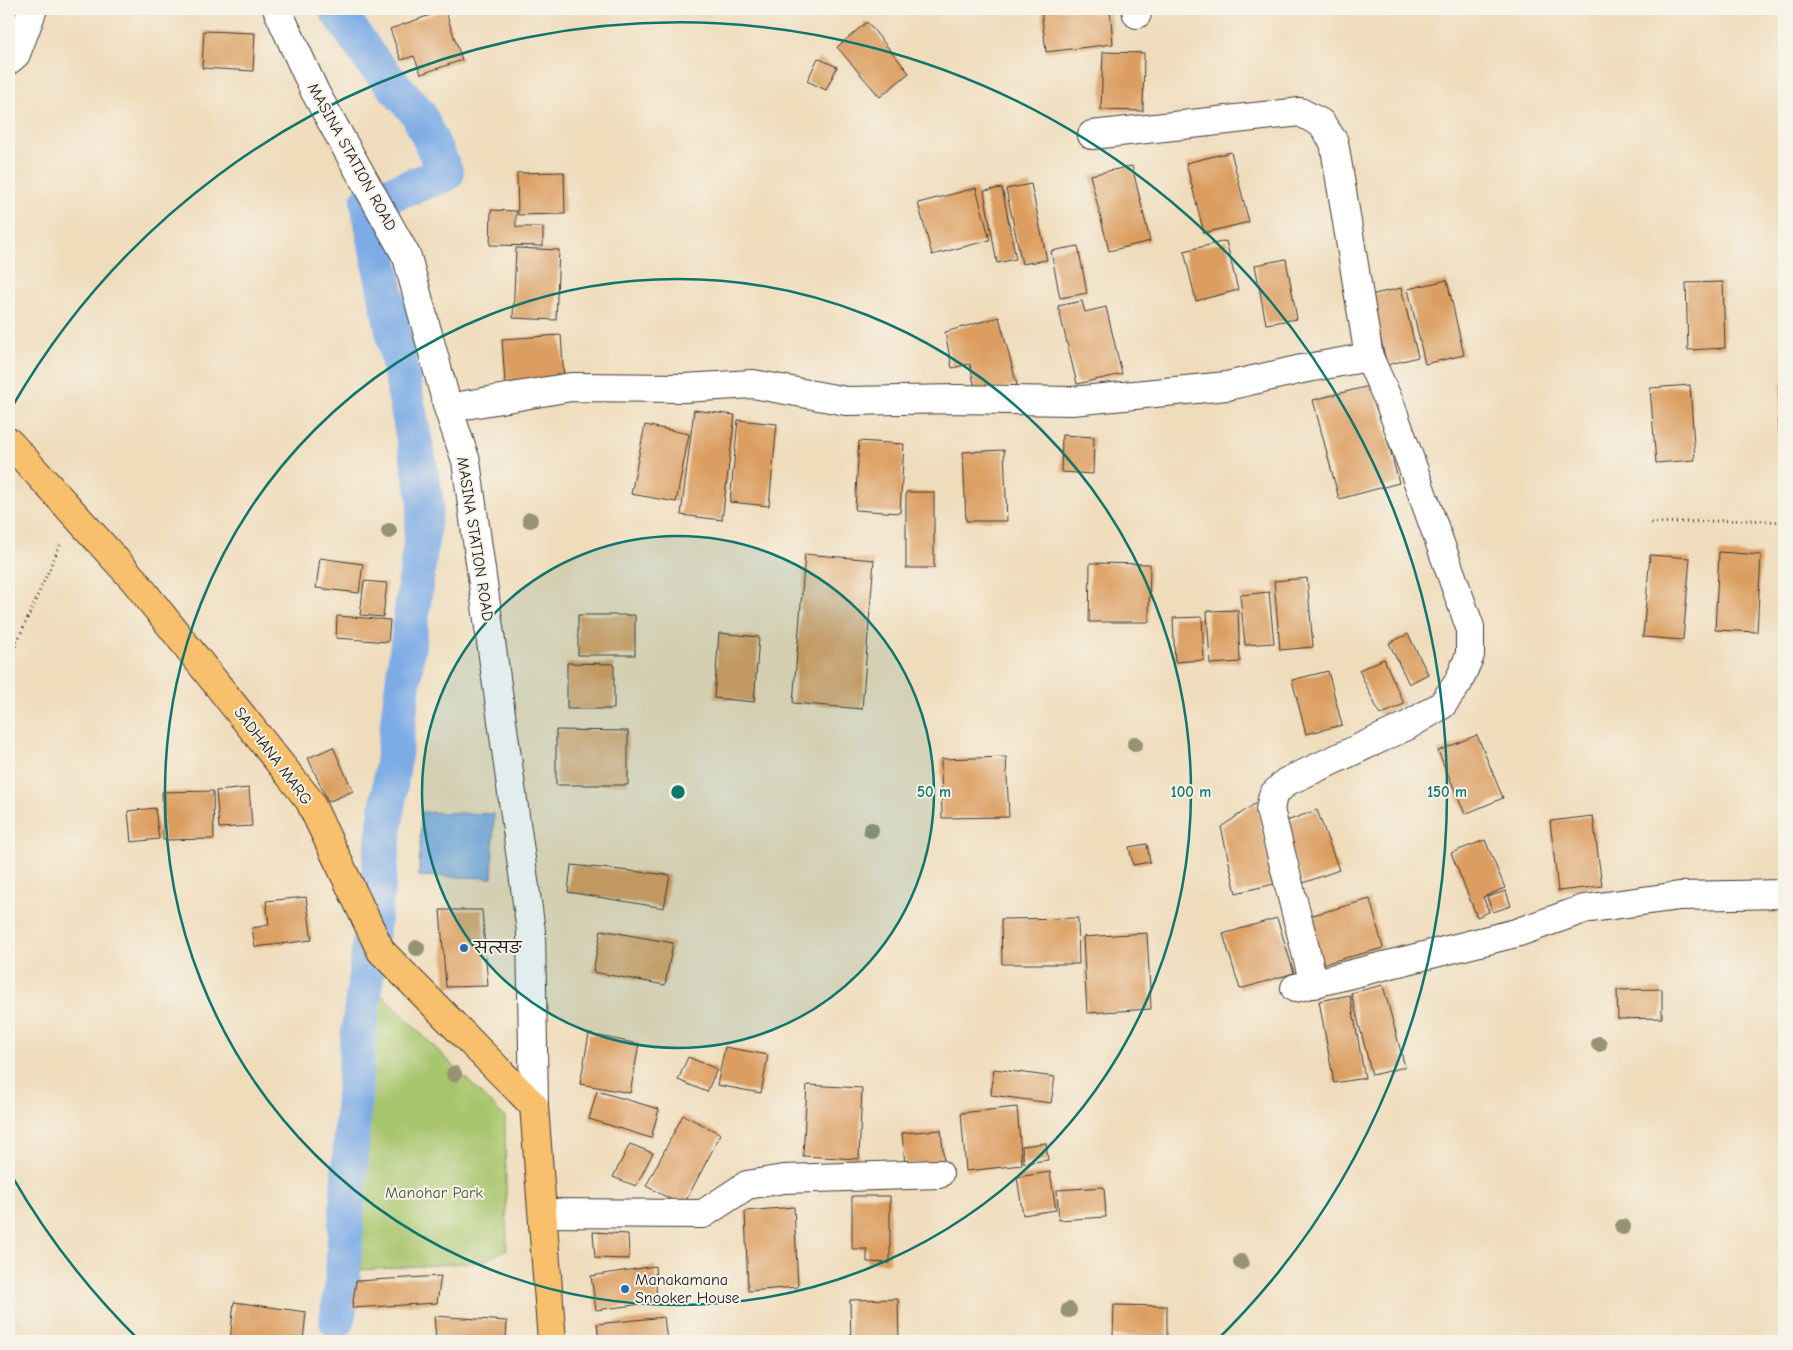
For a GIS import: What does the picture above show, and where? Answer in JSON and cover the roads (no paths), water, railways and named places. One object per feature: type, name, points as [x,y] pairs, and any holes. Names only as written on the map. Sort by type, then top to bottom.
[{"type":"main road","name":"SADHANA MARG","points":[[9,442],[134,580],[309,800],[381,950],[534,1106]]},
{"type":"main road","points":[[534,1106],[552,1341]]},
{"type":"street","points":[[9,60],[16,54],[33,9]]},
{"type":"street","name":"MASINA STATION ROAD","points":[[277,9],[315,92],[407,257],[448,408],[466,461],[531,931],[534,1106]]},
{"type":"street","points":[[1092,135],[1300,112],[1321,123],[1334,142],[1370,357],[1390,404],[1470,627],[1470,655],[1458,683],[1442,705],[1407,726],[1286,782],[1273,795],[1270,810],[1304,986],[1516,933],[1584,909],[1679,896],[1784,894]]},
{"type":"street","points":[[448,408],[571,387],[684,388],[753,384],[846,401],[957,399],[1072,401],[1227,386],[1302,369],[1370,357]]},
{"type":"street","points":[[543,1213],[703,1214],[747,1184],[784,1179],[939,1174]]},
{"type":"water","points":[[421,812],[494,814],[492,878],[419,876]]},
{"type":"waterway","points":[[336,9],[373,62],[418,113],[446,174],[368,202],[426,501],[357,1047],[342,1287],[337,1321]]},
{"type":"place","name":"सत्सङ","points":[[464,948]]},
{"type":"place","name":"Manakamana Snooker House","points":[[625,1289]]},
{"type":"park label","name":"Manohar Park","points":[[434,1193]]}]
